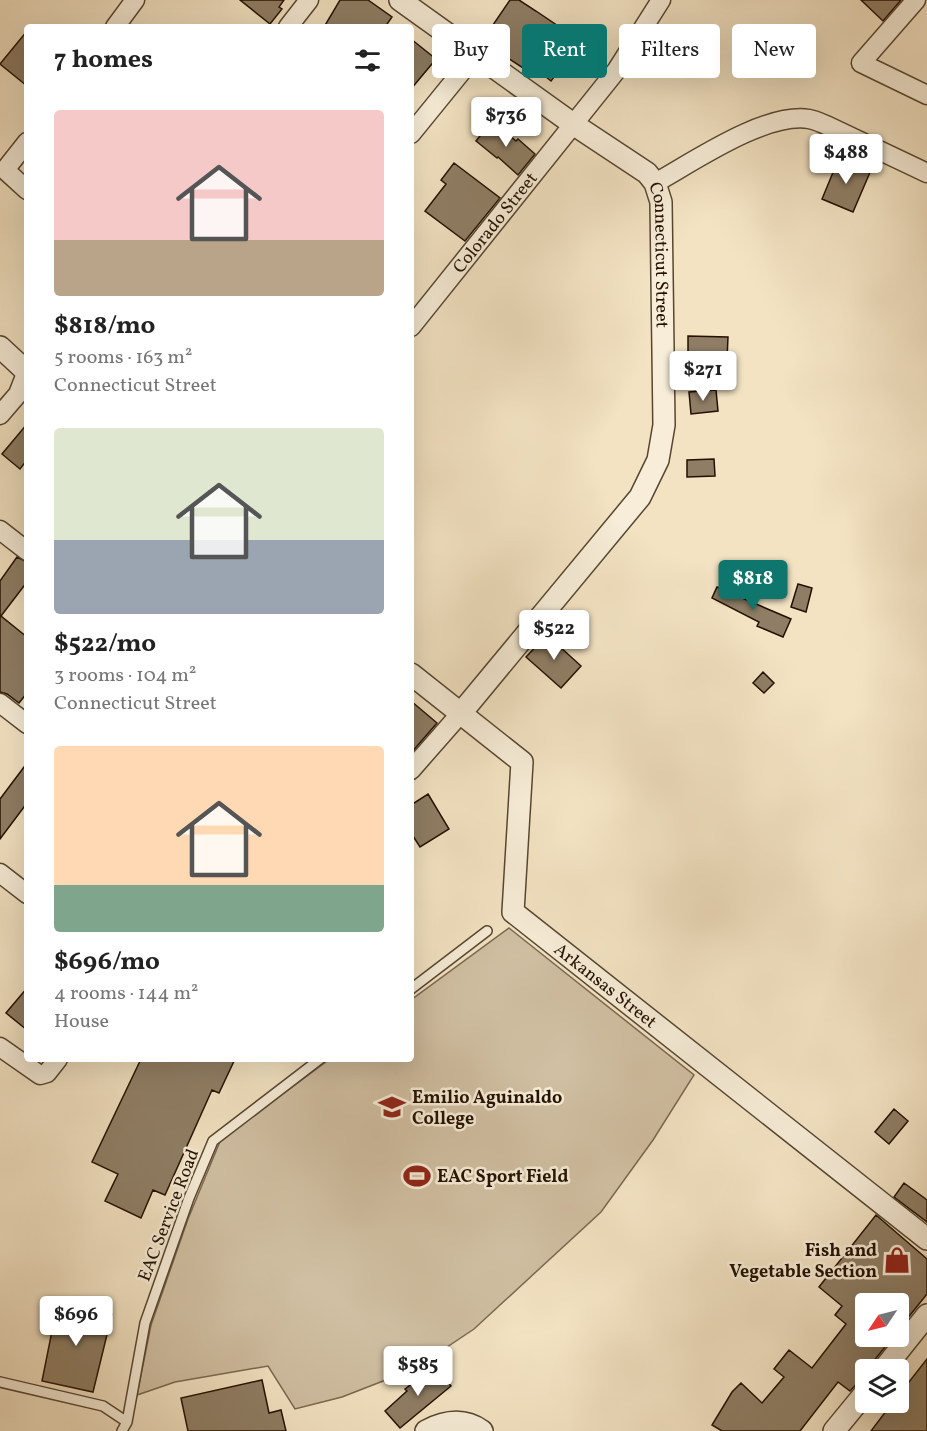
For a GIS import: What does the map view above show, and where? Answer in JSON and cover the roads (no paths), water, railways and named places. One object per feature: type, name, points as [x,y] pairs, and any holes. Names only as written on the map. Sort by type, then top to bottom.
[{"type":"street","points":[[117,24],[135,0]]},
{"type":"street","points":[[290,24],[309,0]]},
{"type":"street","name":"Connecticut Street","points":[[400,0],[434,24]]},
{"type":"street","name":"Colorado Street","points":[[414,323],[616,71],[661,0]]},
{"type":"street","points":[[916,0],[861,63],[927,94]]},
{"type":"street","points":[[414,130],[456,78]]},
{"type":"street","name":"Connecticut Street","points":[[414,767],[640,497],[658,460],[664,425],[662,223],[661,202],[655,183],[646,173],[509,78]]},
{"type":"street","points":[[655,183],[743,134],[796,118],[826,124],[927,173]]},
{"type":"street","points":[[24,146],[6,170],[24,187]]},
{"type":"street","points":[[2,349],[24,369]]},
{"type":"street","points":[[0,415],[18,394],[24,379]]},
{"type":"street","points":[[0,530],[24,549]]},
{"type":"street","name":"Arkansas Street","points":[[414,676],[522,762],[513,912],[927,1239]]},
{"type":"street","points":[[0,703],[24,722]]},
{"type":"street","points":[[0,873],[24,892]]},
{"type":"street","points":[[0,1047],[40,1075],[47,1073],[57,1062]]},
{"type":"street","points":[[893,1359],[927,1315]]},
{"type":"street","points":[[834,1431],[855,1405]]},
{"type":"street","points":[[426,1431],[448,1422],[462,1422],[476,1426],[482,1431]]},
{"type":"lane","points":[[414,987],[487,931]]},
{"type":"lane","name":"EAC Service Road","points":[[125,1427],[145,1323],[189,1198],[213,1141],[316,1062]]},
{"type":"lane","points":[[0,1382],[103,1406],[125,1427]]},
{"type":"place","name":"Emilio Aguinaldo College","points":[[392,1107]]},
{"type":"place","name":"EAC Sport Field","points":[[417,1176]]},
{"type":"place","name":"Fish and Vegetable Section","points":[[897,1260]]}]
